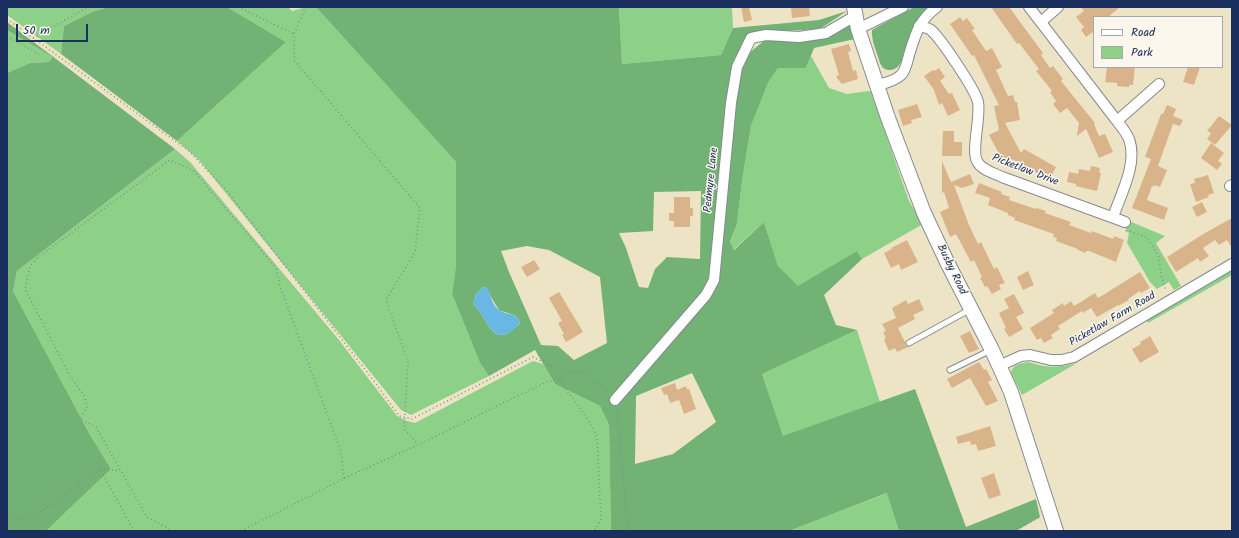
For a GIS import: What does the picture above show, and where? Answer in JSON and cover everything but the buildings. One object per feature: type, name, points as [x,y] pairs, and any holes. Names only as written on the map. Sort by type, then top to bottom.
[{"type":"main road","name":"Busby Road","points":[[856,18],[888,118],[924,213],[970,309],[992,350],[1016,406],[1056,531]]},
{"type":"street","points":[[856,18],[903,7]]},
{"type":"street","points":[[878,85],[901,76],[907,64],[919,26],[927,14],[937,7]]},
{"type":"street","points":[[1029,7],[1117,120],[1128,137],[1130,144],[1131,164],[1113,217]]},
{"type":"street","points":[[1041,22],[1058,7]]},
{"type":"street","name":"Pedmyre Lane","points":[[615,400],[706,295],[714,280],[731,103],[737,67],[751,38],[766,35],[799,37],[826,33],[856,18]]},
{"type":"street","name":"Picketlaw Drive","points":[[919,26],[929,29],[941,42],[965,76],[978,102],[978,132],[975,151],[976,160],[980,165],[1002,177],[1125,222]]},
{"type":"street","points":[[1117,120],[1159,84]]},
{"type":"street","name":"Picketlaw Farm Road","points":[[999,366],[1021,356],[1030,355],[1051,360],[1061,360],[1074,357],[1232,264]]},
{"type":"lane","points":[[909,343],[970,309]]},
{"type":"lane","points":[[950,370],[992,350]]},
{"type":"path","points":[[33,38],[88,7]]},
{"type":"path","points":[[238,7],[294,34]]},
{"type":"path","points":[[306,7],[294,34],[294,60],[420,208],[415,252],[386,300],[408,362],[404,429],[416,442]]},
{"type":"path","points":[[7,19],[189,151],[227,191],[400,416],[412,419],[533,357],[565,373],[583,372],[598,383],[615,400],[619,413],[628,531]]},
{"type":"path","points":[[7,36],[40,54]]},
{"type":"path","points":[[173,531],[147,516],[96,427],[80,420],[87,407],[84,395],[71,378],[25,289],[30,266],[37,258],[170,160],[194,171],[276,268],[280,286],[341,452],[344,479]]},
{"type":"path","points":[[1125,222],[1124,229],[1146,237],[1154,248],[1159,258],[1161,275],[1165,289],[1171,300]]},
{"type":"path","points":[[241,531],[344,479],[420,444],[546,382],[558,379],[565,373]]},
{"type":"path","points":[[558,379],[588,420],[597,436],[601,520],[594,531]]},
{"type":"path","points":[[7,509],[16,519],[29,520],[100,469],[121,471]]},
{"type":"path","points":[[100,469],[134,531]]},
{"type":"path","points":[[1014,531],[1050,512]]},
{"type":"green space","points":[[7,7],[109,7],[94,11],[64,26],[61,54],[7,15]]},
{"type":"green space","points":[[109,7],[227,7],[286,42],[177,141],[61,54],[64,26],[94,11]]},
{"type":"green space","points":[[227,7],[288,7],[292,11],[306,7],[316,7],[456,162],[456,265],[452,294],[480,363],[489,376],[411,415],[401,410],[199,160],[177,141],[286,42]]},
{"type":"green space","points":[[316,7],[619,7],[622,64],[721,55],[733,28],[819,20],[847,11],[820,29],[753,33],[746,39],[734,68],[730,89],[716,214],[721,223],[734,112],[742,62],[748,54],[766,39],[804,40],[838,31],[851,24],[855,39],[814,48],[806,68],[778,68],[768,83],[751,126],[737,224],[730,242],[734,250],[764,222],[778,266],[798,286],[857,251],[862,259],[824,295],[836,325],[857,330],[762,374],[783,436],[915,389],[966,527],[1036,499],[1040,517],[1016,531],[899,531],[887,493],[789,531],[611,531],[609,425],[600,406],[555,384],[535,350],[489,376],[480,363],[452,294],[456,265],[456,162]],"holes":[[[701,191],[700,259],[667,257],[655,269],[648,288],[639,287],[626,248],[619,233],[653,231],[654,192]],[[527,246],[549,250],[600,277],[607,343],[574,360],[558,346],[541,345],[501,251]],[[483,287],[487,288],[499,310],[512,314],[519,320],[520,324],[507,334],[498,335],[495,333],[473,304],[476,294]],[[692,373],[716,422],[673,454],[635,464],[636,396]]]},
{"type":"green space","points":[[619,7],[732,7],[733,28],[721,55],[622,64]]},
{"type":"green space","points":[[914,7],[928,7],[913,27],[905,54],[899,66],[894,69],[886,69],[882,67],[880,63],[873,42],[872,30]]},
{"type":"green space","points":[[7,22],[175,149],[17,271],[13,291],[89,433],[111,469],[46,531],[7,531],[7,73],[30,63],[49,62],[53,57],[7,30]]},
{"type":"green space","points":[[7,30],[54,57],[49,62],[30,63],[7,73]]},
{"type":"green space","points":[[811,56],[829,88],[847,94],[871,92],[909,201],[923,224],[862,259],[857,251],[798,287],[778,266],[764,222],[733,250],[730,243],[737,224],[751,126],[768,83],[778,68],[806,68]]},
{"type":"green space","points":[[175,149],[190,162],[339,340],[397,416],[415,423],[533,361],[543,364],[555,384],[600,406],[609,425],[611,531],[46,531],[111,469],[89,433],[13,291],[17,271]]},
{"type":"green space","points":[[1129,221],[1165,236],[1156,243],[1181,286],[1174,290],[1169,282],[1157,289],[1150,282],[1127,243],[1129,233],[1125,231]]},
{"type":"green space","points":[[1232,269],[1232,275],[1148,323],[1147,320]]},
{"type":"green space","points":[[857,330],[880,402],[783,437],[762,374]]},
{"type":"green space","points":[[1028,362],[1052,367],[1077,363],[1022,395],[1011,373],[1015,366]]},
{"type":"green space","points":[[888,493],[899,531],[789,531]]},
{"type":"water","points":[[483,287],[488,288],[490,296],[498,309],[514,315],[519,320],[520,324],[509,333],[498,335],[495,333],[473,304],[476,294]]}]
